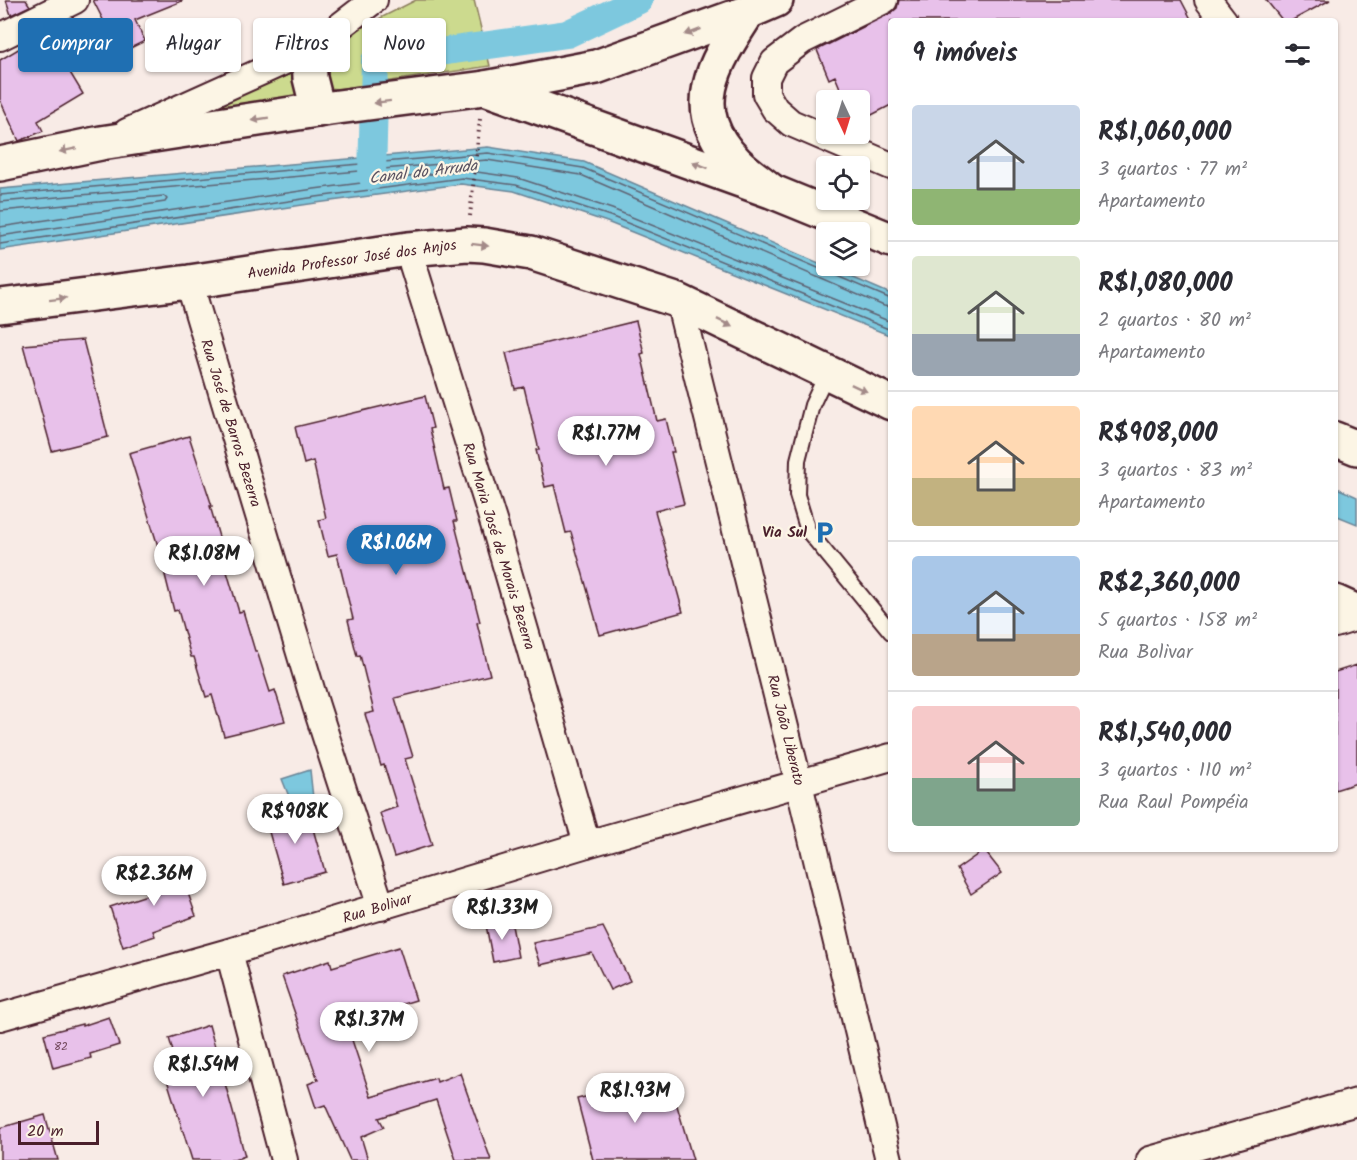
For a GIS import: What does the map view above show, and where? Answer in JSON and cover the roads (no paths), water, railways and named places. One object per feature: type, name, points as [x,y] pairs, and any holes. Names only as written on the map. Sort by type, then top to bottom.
[{"type":"main road","points":[[0,164],[101,143],[324,109],[433,96],[596,67],[762,6]]},
{"type":"main road","points":[[762,6],[721,54],[710,80],[706,104],[711,125],[720,141],[736,162],[771,190]]},
{"type":"main road","points":[[310,72],[310,78],[324,109]]},
{"type":"main road","points":[[485,88],[771,190],[888,239]]},
{"type":"main road","name":"Avenida Professor José dos Anjos","points":[[0,306],[189,282],[408,249],[467,244],[531,253],[679,301],[888,402]]},
{"type":"main road","points":[[1338,439],[1357,448]]},
{"type":"main road","points":[[1338,603],[1357,612]]},
{"type":"street","points":[[0,37],[75,0]]},
{"type":"street","points":[[350,18],[374,0]]},
{"type":"street","points":[[885,0],[803,40],[774,62],[766,78],[766,94],[775,109],[791,123],[888,165]]},
{"type":"street","points":[[1208,0],[1222,18]]},
{"type":"street","points":[[101,143],[260,72]]},
{"type":"street","name":"Rua Maria José de Morais Bezerra","points":[[408,249],[494,524],[587,844]]},
{"type":"street","name":"Rua José de Barros Bezerra","points":[[189,282],[316,706],[381,907]]},
{"type":"street","name":"Rua João Liberato","points":[[679,301],[799,784],[889,1160]]},
{"type":"street","points":[[1338,623],[1357,617]]},
{"type":"street","name":"Rua Bolivar","points":[[0,1017],[888,758]]},
{"type":"street","points":[[229,952],[284,1160]]},
{"type":"street","points":[[1159,1159],[1357,1102]]},
{"type":"lane","points":[[827,373],[812,405],[798,460],[797,495],[808,531],[888,628]]},
{"type":"water","name":"Canal do Arruda","points":[[488,147],[584,162],[816,262],[816,276],[849,276],[888,293],[888,335],[607,222],[514,191],[461,184],[0,250],[0,189]]},
{"type":"water","points":[[1338,488],[1357,497],[1357,524],[1338,516]]},
{"type":"water","points":[[310,770],[313,798],[290,799],[282,779]]},
{"type":"waterway","name":"Canal do Arruda","points":[[372,176],[375,61],[567,34],[639,0]]},
{"type":"place","name":"Via Sul","points":[[825,532]]}]
